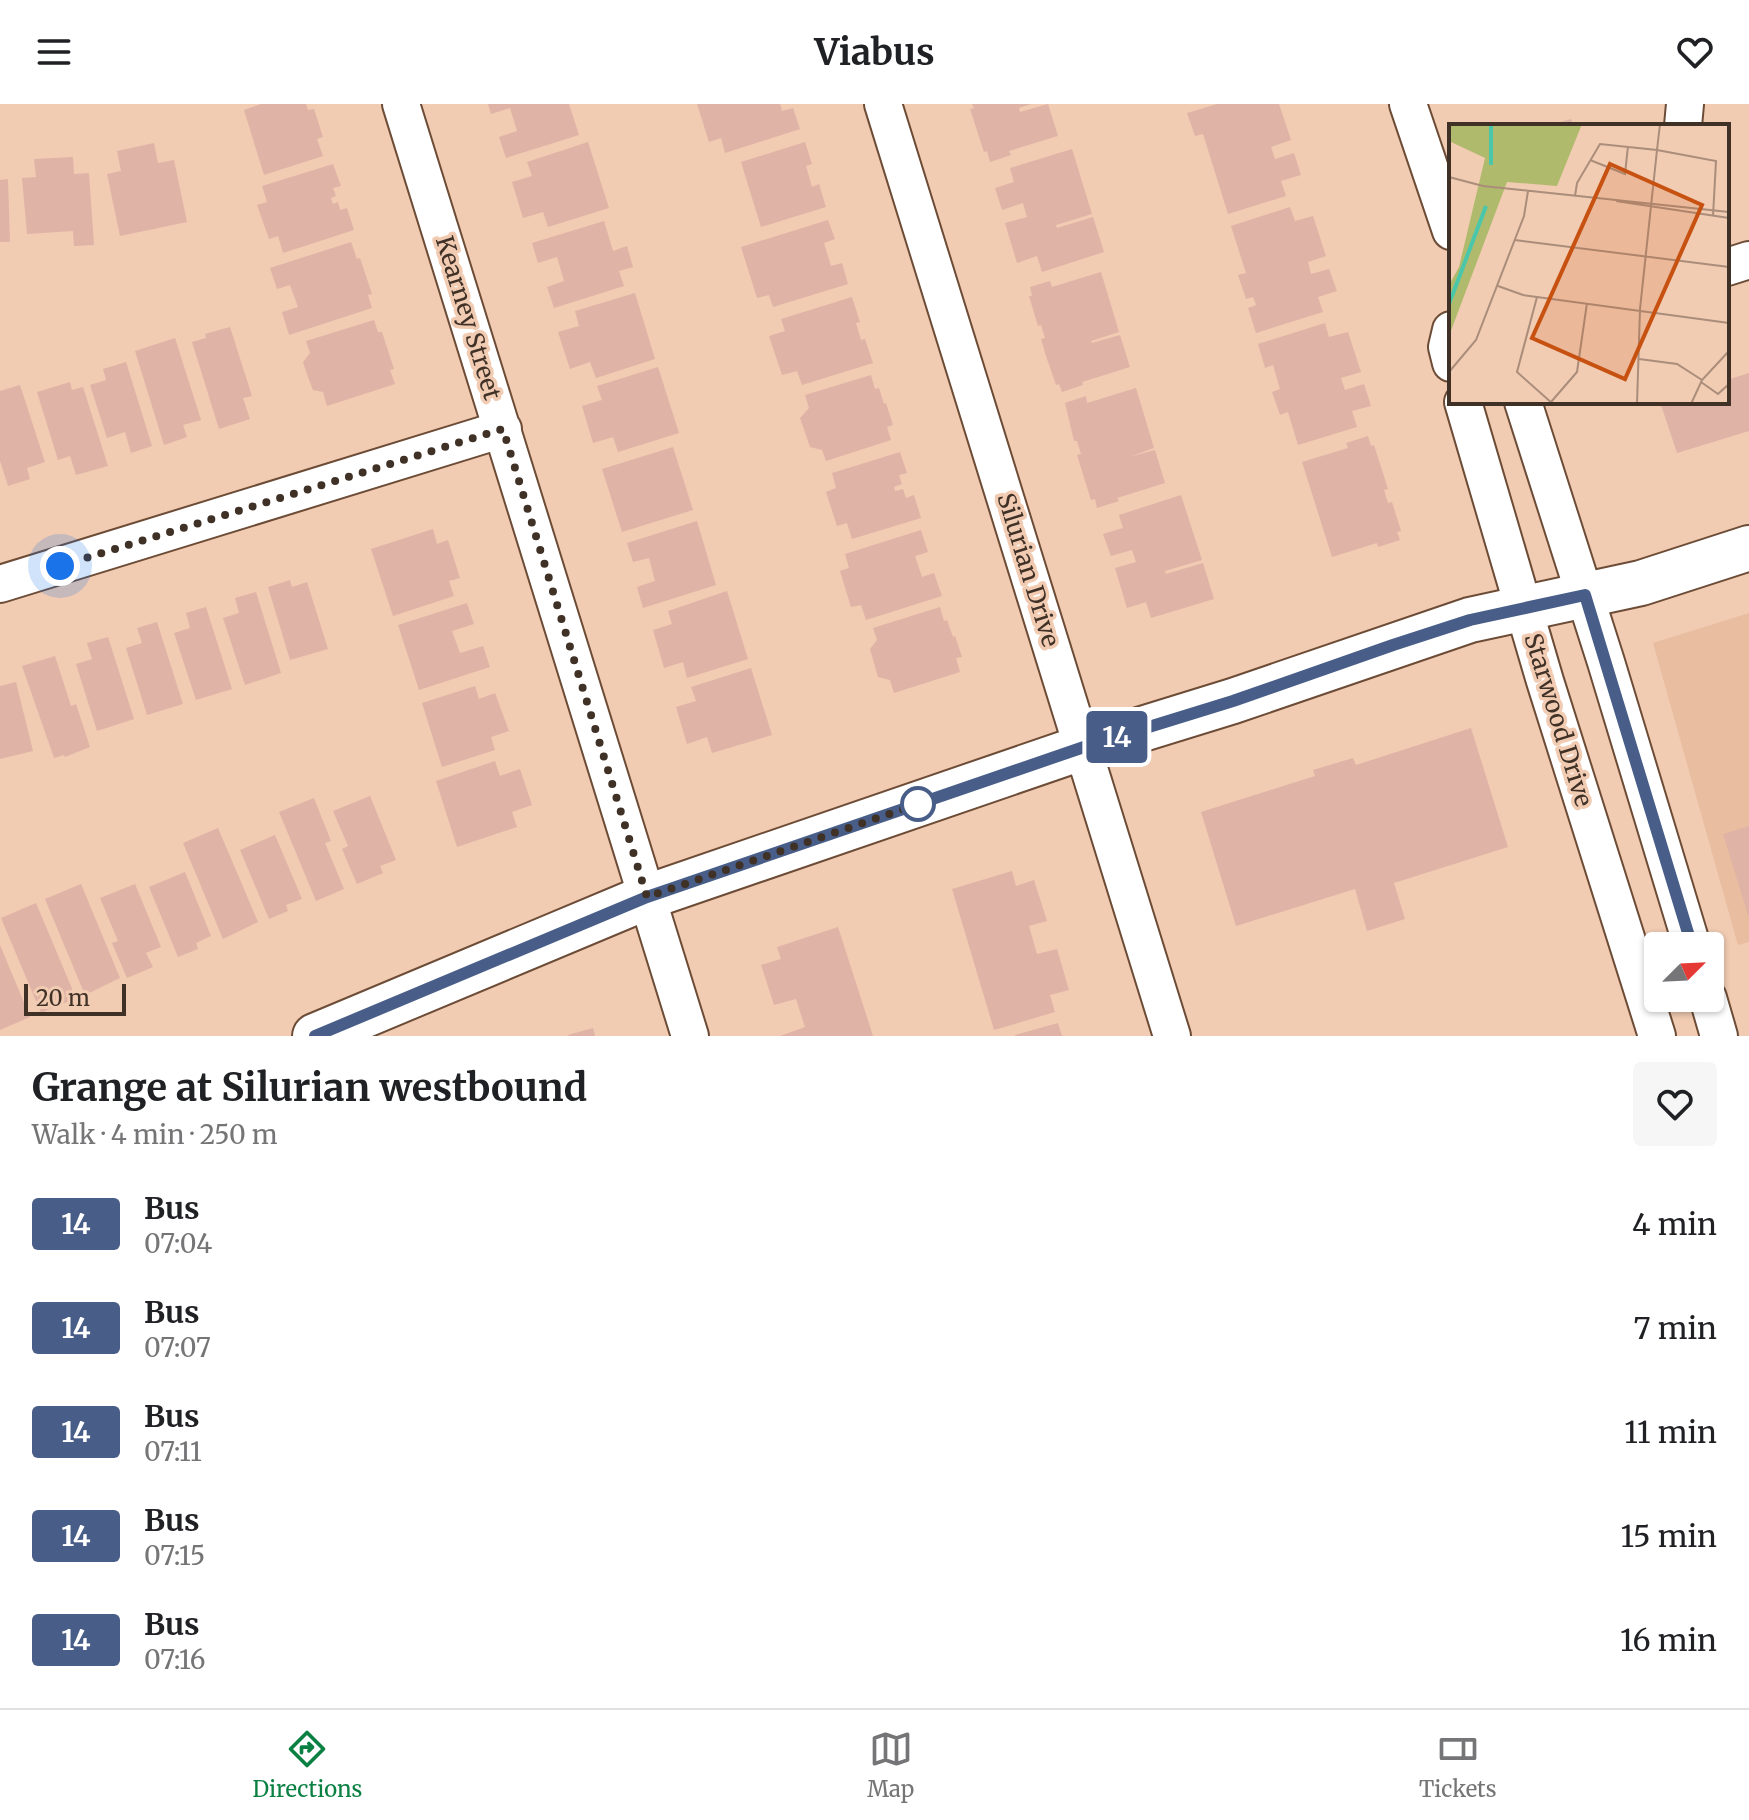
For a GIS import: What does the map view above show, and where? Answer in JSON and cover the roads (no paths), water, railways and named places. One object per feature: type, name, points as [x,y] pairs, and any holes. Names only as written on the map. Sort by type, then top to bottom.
[{"type":"main road","points":[[315,1036],[647,897],[1084,747],[1233,701],[1457,624],[1641,583],[1749,548]]},
{"type":"street","name":"Kearney Street","points":[[401,104],[690,1036]]},
{"type":"street","name":"Silurian Drive","points":[[883,104],[1172,1036]]},
{"type":"street","points":[[1408,104],[1449,225]]},
{"type":"street","points":[[1683,124],[1685,104]]},
{"type":"street","points":[[1729,266],[1749,260]]},
{"type":"street","name":"Starwood Drive","points":[[1464,404],[1523,609],[1657,1036]]},
{"type":"street","points":[[1524,404],[1688,932]]},
{"type":"street","points":[[0,584],[503,429]]},
{"type":"street","points":[[1712,1012],[1719,1036]]}]
